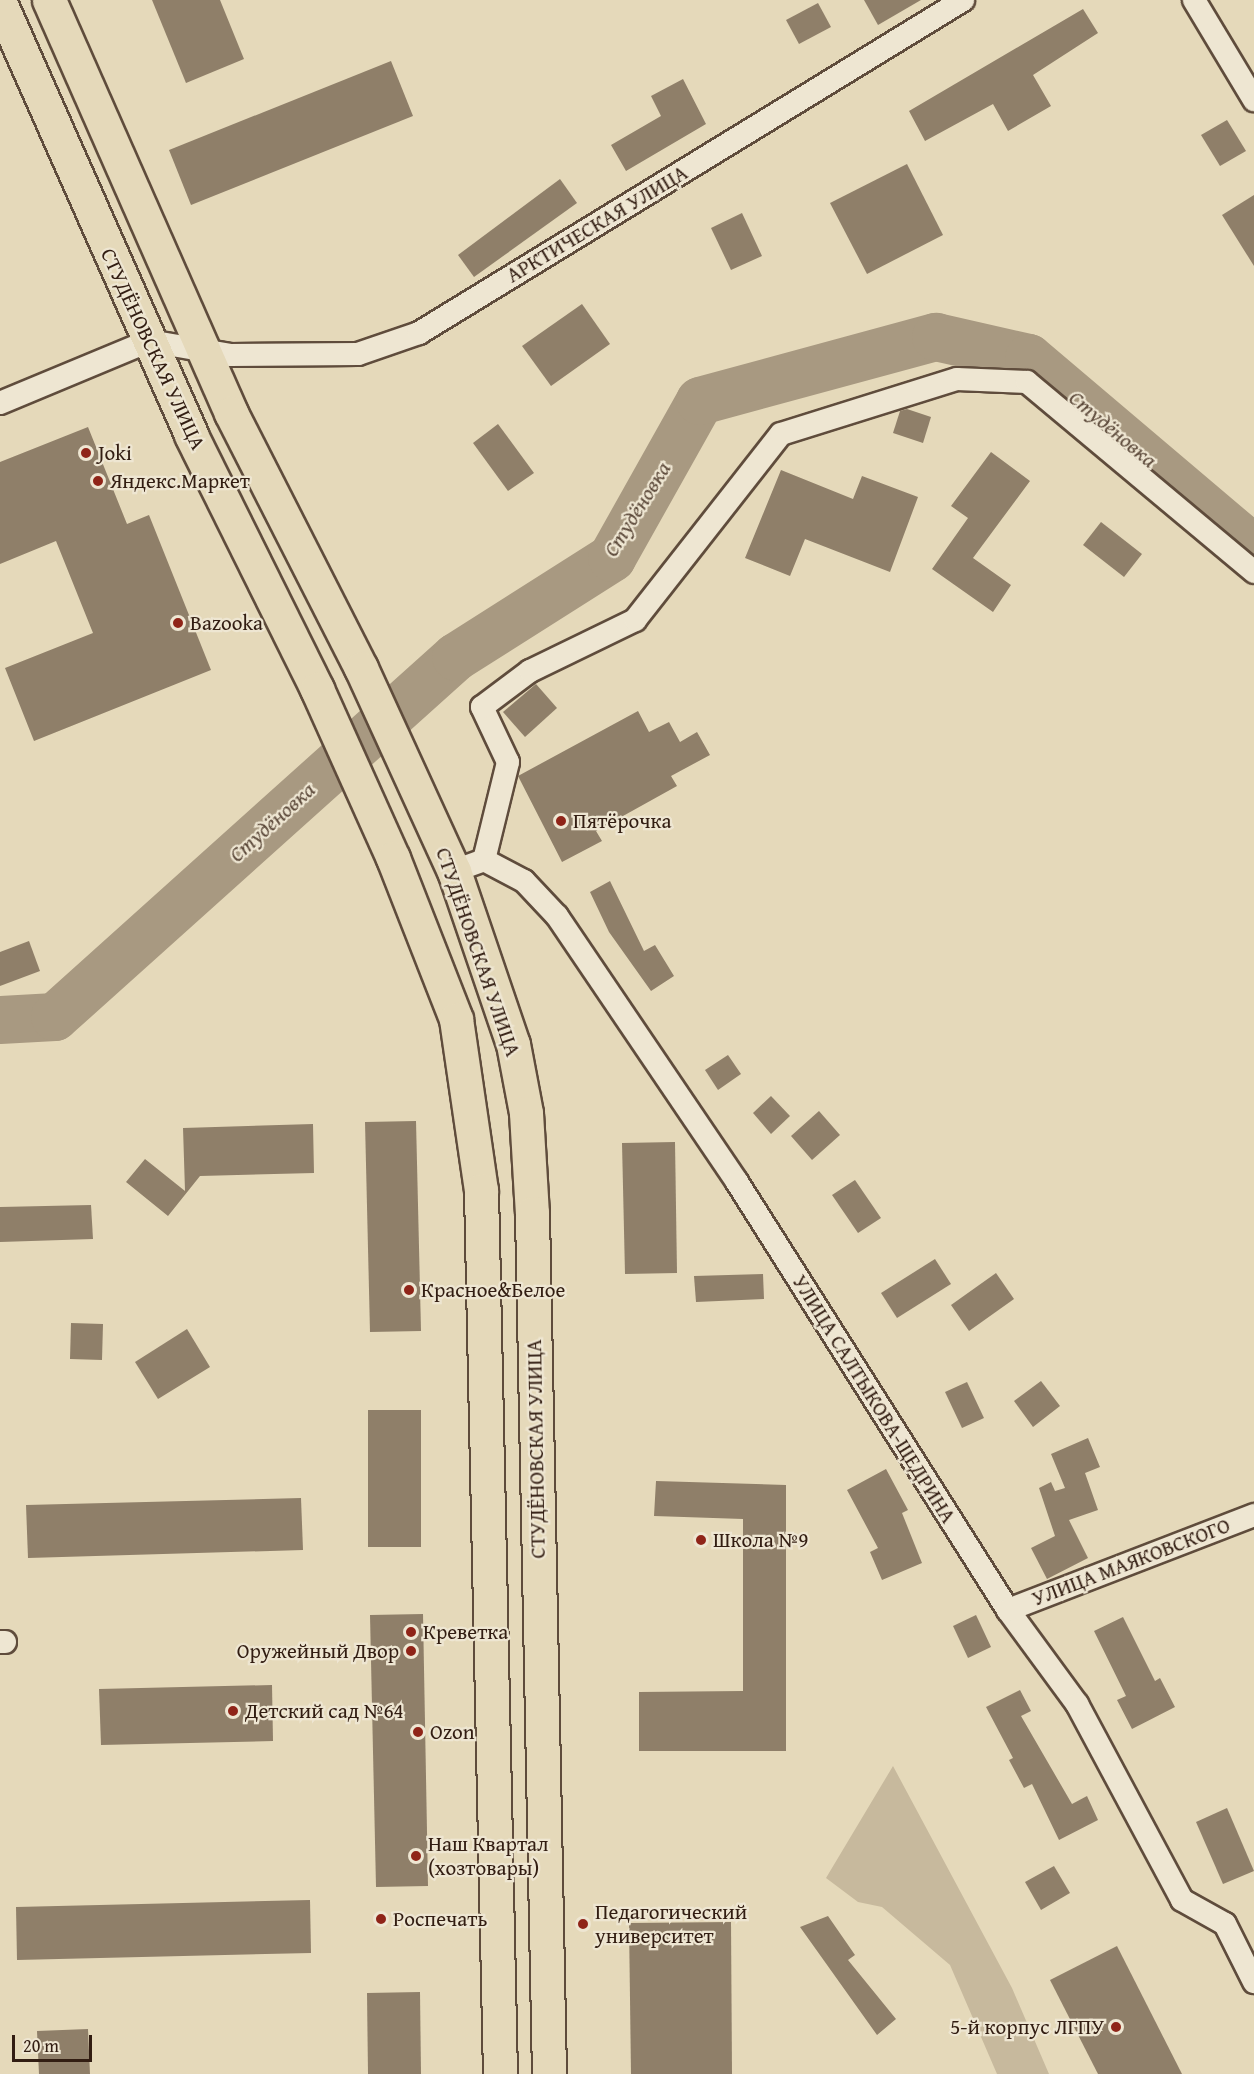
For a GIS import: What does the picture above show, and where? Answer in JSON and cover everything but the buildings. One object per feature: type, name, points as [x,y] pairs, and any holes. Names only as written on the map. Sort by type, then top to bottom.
[{"type":"main road","name":"СТУДЁНОВСКАЯ УЛИЦА","points":[[49,0],[231,413],[361,668],[438,838],[469,865],[513,1044],[526,1113],[549,2074]]},
{"type":"main road","name":"СТУДЁНОВСКАЯ УЛИЦА","points":[[0,3],[191,435],[317,689],[393,858],[456,1019],[481,1190],[500,2074]]},
{"type":"main road","points":[[130,301],[152,318],[163,311],[173,281]]},
{"type":"main road","points":[[191,435],[193,404],[205,398],[231,413]]},
{"type":"street","name":"АРКТИЧЕСКАЯ УЛИЦА","points":[[149,341],[230,355],[358,354],[419,333],[963,0]]},
{"type":"street","points":[[1194,0],[1254,100]]},
{"type":"street","points":[[0,403],[149,341]]},
{"type":"street","points":[[469,865],[508,762],[482,706],[530,671],[635,620],[782,434],[957,379],[1027,382],[1254,572]]},
{"type":"street","name":"УЛИЦА САЛТЫКОВА-ЩЕДРИНА","points":[[469,865],[524,881],[557,916],[737,1182],[1008,1610],[1077,1704],[1182,1900],[1226,1924],[1254,1982]]},
{"type":"street","name":"УЛИЦА МАЯКОВСКОГО","points":[[1008,1610],[1254,1515]]},
{"type":"shaded area","points":[[893,1766],[1012,1988],[1049,2074],[997,2074],[950,1965],[882,1907],[858,1902],[826,1878]]},
{"type":"waterway","name":"Студёновка","points":[[0,1020],[55,1017],[456,657],[612,558],[700,401],[936,337],[1029,358],[1254,549]]},
{"type":"place","name":"Joki","points":[[86,453]]},
{"type":"place","name":"Яндекс.Маркет","points":[[98,481]]},
{"type":"place","name":"Bazooka","points":[[178,623]]},
{"type":"place","name":"Пятёрочка","points":[[561,821]]},
{"type":"place","name":"Красное&Белое","points":[[409,1290]]},
{"type":"place","name":"Школа №9","points":[[701,1540]]},
{"type":"place","name":"Креветка","points":[[411,1632]]},
{"type":"place","name":"Оружейный Двор","points":[[411,1651]]},
{"type":"place","name":"Детский сад №64","points":[[233,1711]]},
{"type":"place","name":"Ozon","points":[[418,1732]]},
{"type":"place","name":"Наш Квартал (хозтовары)","points":[[416,1856]]},
{"type":"place","name":"Роспечать","points":[[381,1919]]},
{"type":"place","name":"Педагогический университет","points":[[583,1924]]},
{"type":"place","name":"5-й корпус ЛГПУ","points":[[1116,2027]]}]
